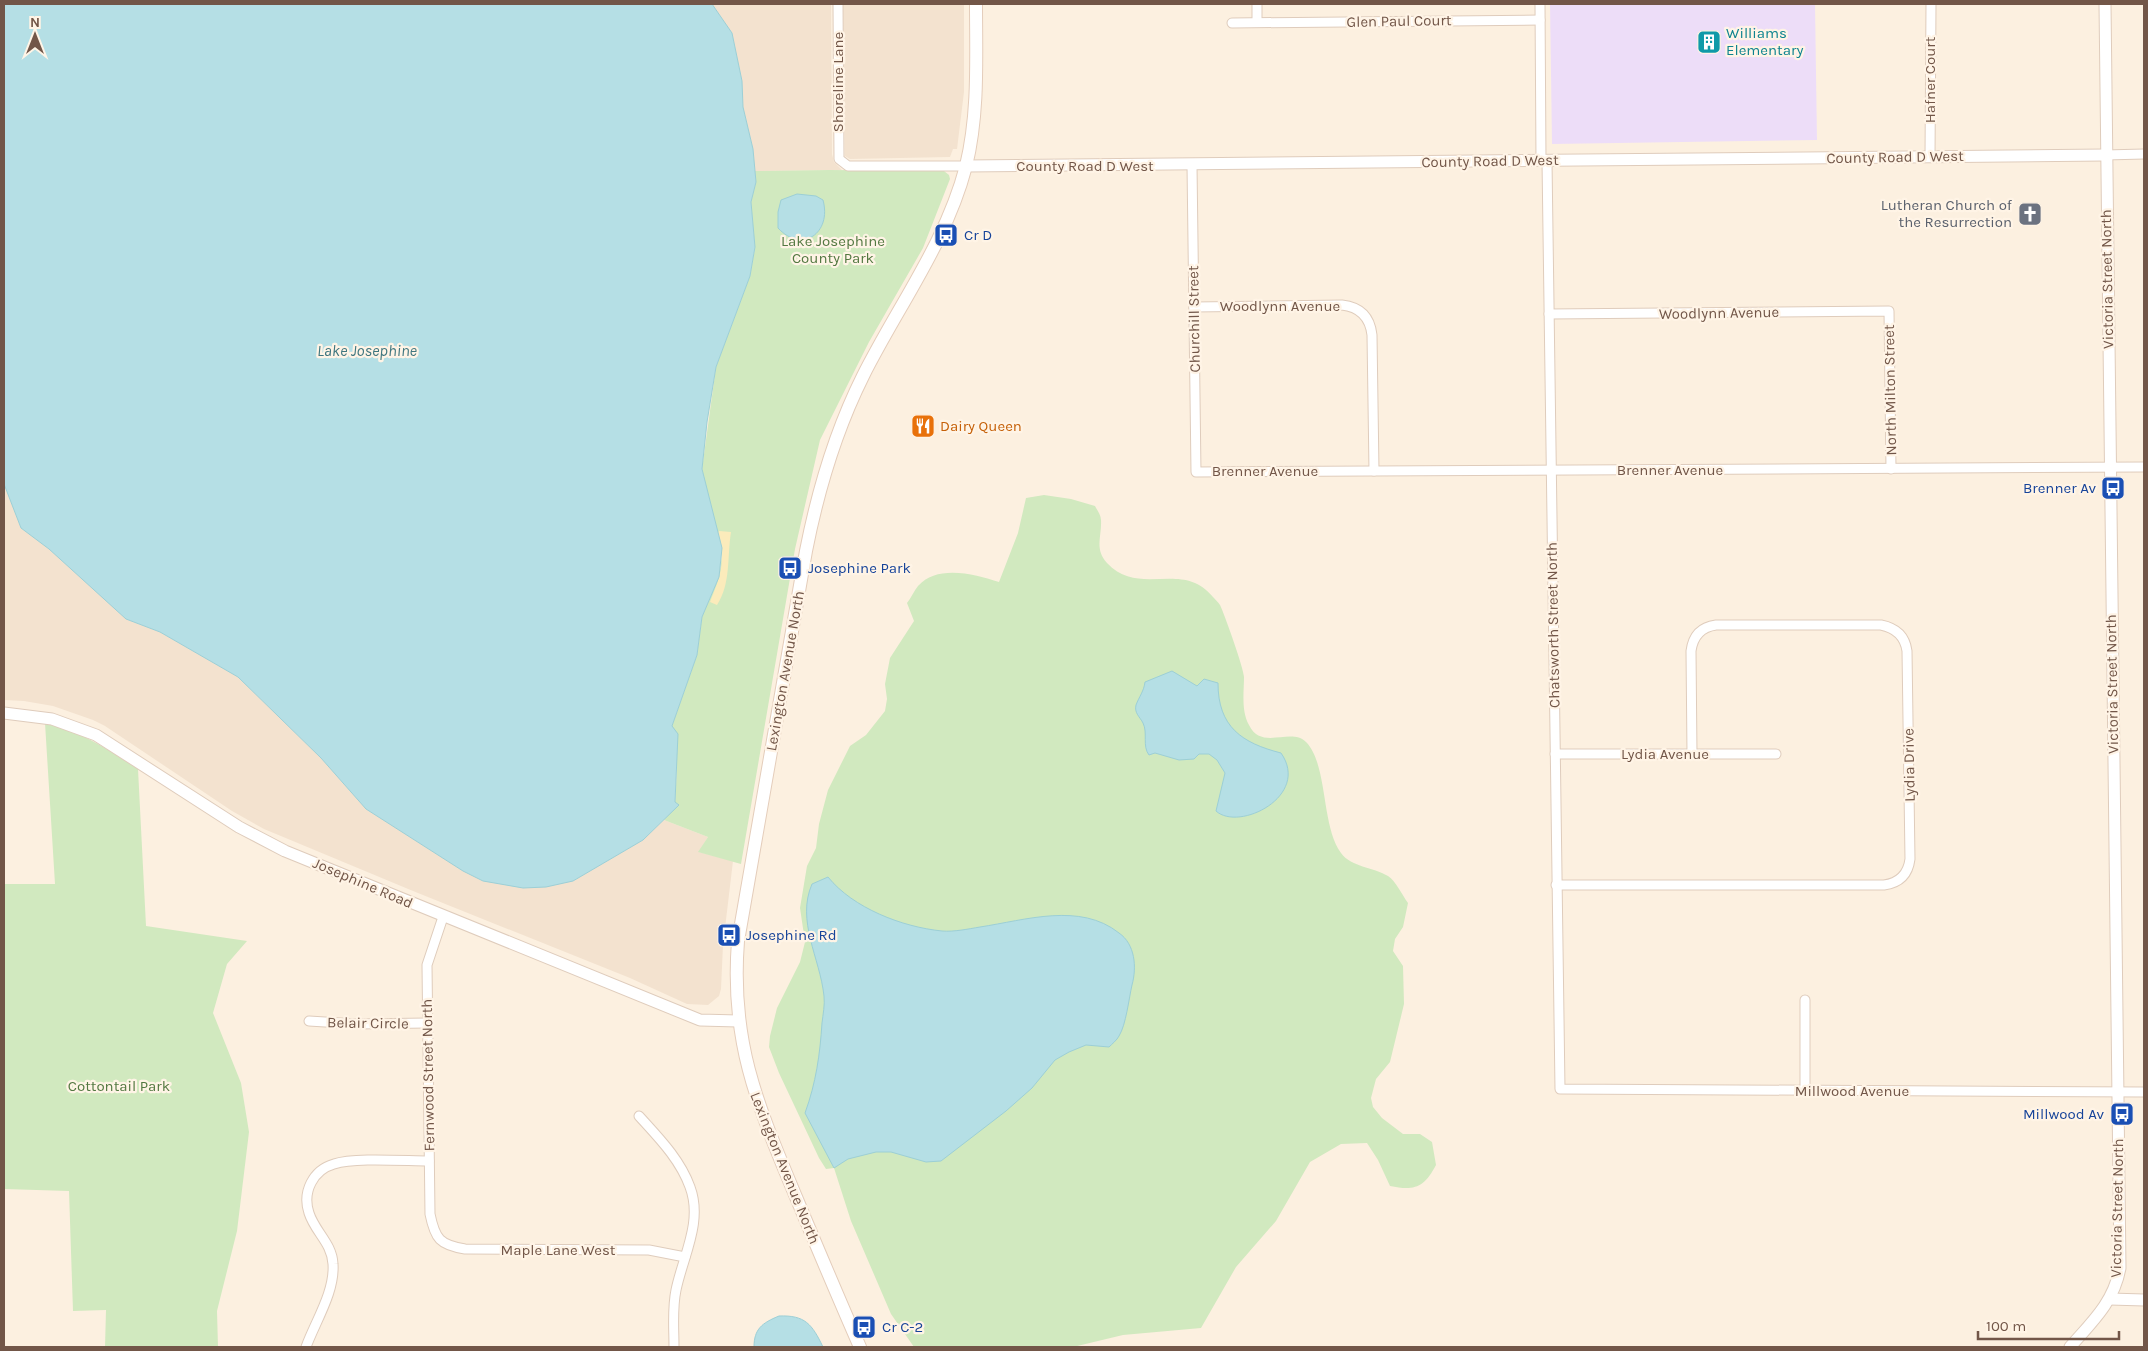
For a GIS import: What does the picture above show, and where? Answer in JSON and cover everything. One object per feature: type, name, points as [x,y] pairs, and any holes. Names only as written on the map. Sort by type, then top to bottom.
[{"type":"main road","name":"Lexington Avenue North","points":[[860,1347],[764,1120],[747,1067],[738,1021],[735,984],[739,929],[806,551],[819,489],[834,442],[855,393],[879,346],[936,247],[966,166],[975,102],[976,4]]},
{"type":"street","name":"Shoreline Lane","points":[[838,4],[839,160]]},
{"type":"street","points":[[1257,4],[1257,22]]},
{"type":"street","name":"Chatsworth Street North","points":[[1540,4],[1549,314],[1560,1089]]},
{"type":"street","name":"Hafner Court","points":[[1930,4],[1930,157]]},
{"type":"street","name":"Victoria Street North","points":[[2070,1347],[2110,1299],[2117,1285],[2120,1268],[2105,155],[2105,4]]},
{"type":"street","name":"Glen Paul Court","points":[[1232,23],[1540,20]]},
{"type":"street","name":"County Road D West","points":[[839,160],[848,166],[1192,165],[2144,154]]},
{"type":"street","name":"Churchill Street","points":[[1192,165],[1196,472]]},
{"type":"street","name":"Woodlynn Avenue","points":[[1194,307],[1342,305],[1350,306],[1364,314],[1369,321],[1372,335],[1374,471]]},
{"type":"street","name":"Woodlynn Avenue","points":[[1549,314],[1890,311]]},
{"type":"street","name":"North Milton Street","points":[[1890,311],[1891,468]]},
{"type":"street","name":"Brenner Avenue","points":[[1196,472],[2144,467]]},
{"type":"street","name":"Lydia Drive","points":[[1556,885],[1884,885],[1893,884],[1905,874],[1910,859],[1907,651],[1905,641],[1896,630],[1882,625],[1716,625],[1705,628],[1695,637],[1691,651],[1692,754]]},
{"type":"street","name":"Josephine Road","points":[[4,713],[52,719],[96,735],[263,842],[443,917],[700,1020],[738,1021]]},
{"type":"street","name":"Lydia Avenue","points":[[1555,754],[1776,754]]},
{"type":"street","name":"Fernwood Street North","points":[[436,1235],[430,1214],[427,966],[443,917]]},
{"type":"street","points":[[1805,1000],[1805,1091]]},
{"type":"street","name":"Belair Circle","points":[[309,1021],[356,1024],[427,1024]]},
{"type":"street","name":"Millwood Avenue","points":[[1560,1089],[2144,1092]]},
{"type":"street","points":[[639,1116],[676,1161],[691,1188],[695,1217],[673,1308],[674,1347]]},
{"type":"street","points":[[306,1347],[333,1275],[332,1254],[328,1243],[310,1215],[307,1206],[307,1197],[313,1179],[320,1172],[336,1163],[429,1161]]},
{"type":"street","name":"Maple Lane West","points":[[436,1235],[443,1243],[465,1249],[649,1250],[684,1257]]},
{"type":"street","points":[[2110,1299],[2144,1300]]},
{"type":"shaded area","points":[[712,4],[831,4],[832,154],[834,162],[842,170],[755,171],[753,149],[743,107],[742,81],[732,33]]},
{"type":"shaded area","points":[[843,4],[964,4],[964,92],[957,149],[953,149],[950,157],[850,159],[845,156]]},
{"type":"shaded area","points":[[1550,4],[1815,4],[1817,140],[1552,144]]},
{"type":"shaded area","points":[[4,484],[21,528],[49,549],[126,619],[160,632],[238,677],[321,758],[366,809],[463,871],[483,881],[573,881],[643,840],[664,820],[708,837],[699,852],[733,861],[719,996],[708,1005],[687,1004],[630,978],[413,891],[264,829],[232,811],[105,726],[93,720],[53,706],[4,700]]},
{"type":"green space","name":"Lake Josephine County Park","points":[[755,171],[944,171],[949,175],[950,179],[923,248],[869,342],[820,440],[795,549],[741,864],[698,852],[708,837],[664,820],[673,809],[675,802],[677,768],[672,726],[697,655],[702,617],[719,577],[722,556],[702,469],[716,367],[750,276],[755,248],[751,202],[756,182]]},
{"type":"green space","points":[[1044,495],[1071,499],[1095,506],[1101,518],[1101,553],[1107,563],[1120,573],[1133,578],[1188,581],[1201,586],[1220,605],[1243,672],[1246,720],[1254,733],[1268,738],[1300,738],[1306,742],[1313,752],[1318,765],[1330,827],[1341,853],[1345,858],[1356,864],[1391,878],[1408,903],[1403,927],[1395,939],[1393,951],[1403,966],[1404,1004],[1390,1062],[1376,1079],[1371,1098],[1373,1107],[1382,1118],[1403,1134],[1420,1134],[1432,1142],[1436,1165],[1432,1173],[1422,1183],[1412,1188],[1406,1188],[1390,1186],[1378,1160],[1367,1143],[1341,1144],[1310,1162],[1276,1221],[1236,1267],[1201,1328],[1123,1335],[1073,1347],[914,1347],[891,1314],[851,1221],[834,1168],[826,1169],[819,1158],[779,1073],[769,1047],[770,1036],[777,1008],[800,962],[805,942],[800,908],[807,866],[816,848],[819,824],[828,790],[850,746],[866,735],[885,711],[887,699],[885,684],[890,658],[914,621],[907,603],[918,586],[926,579],[935,575],[946,573],[968,574],[999,582],[1018,533],[1026,498]]},
{"type":"green space","name":"Cottontail Park","points":[[45,723],[82,736],[138,769],[146,926],[247,941],[227,964],[213,1013],[241,1083],[249,1132],[237,1231],[217,1311],[218,1347],[105,1347],[106,1310],[73,1311],[69,1191],[4,1189],[4,884],[55,884]]},
{"type":"sand","points":[[719,531],[731,532],[727,579],[717,605],[710,602],[721,569],[722,552],[717,534]]},
{"type":"water","name":"Lake Josephine","points":[[4,4],[712,4],[732,33],[742,81],[743,107],[753,149],[756,182],[751,202],[755,247],[750,276],[716,367],[707,422],[702,469],[722,548],[719,577],[702,617],[697,655],[672,726],[678,734],[675,802],[679,805],[643,840],[573,881],[546,887],[523,888],[483,881],[463,871],[366,809],[321,758],[238,677],[160,632],[126,619],[49,549],[21,528],[4,484]]},
{"type":"water","points":[[797,194],[816,196],[823,200],[825,212],[823,222],[813,236],[805,239],[787,236],[778,228],[778,212],[781,200]]},
{"type":"water","points":[[1172,671],[1197,686],[1204,679],[1218,683],[1222,711],[1235,731],[1255,744],[1281,753],[1288,769],[1287,783],[1280,796],[1268,806],[1255,813],[1240,817],[1227,816],[1216,811],[1225,773],[1217,760],[1209,754],[1199,754],[1194,759],[1179,760],[1155,753],[1149,755],[1146,748],[1143,723],[1137,713],[1136,705],[1145,682]]},
{"type":"water","points":[[828,877],[838,888],[865,907],[895,920],[927,929],[956,931],[1052,916],[1087,918],[1104,924],[1124,938],[1133,956],[1134,978],[1119,1036],[1109,1047],[1086,1045],[1055,1060],[1032,1088],[1006,1111],[941,1161],[926,1162],[891,1152],[876,1152],[848,1159],[834,1168],[805,1113],[817,1068],[824,1003],[822,982],[810,940],[807,912],[808,898],[812,884]]},
{"type":"water","points":[[779,1316],[795,1317],[807,1322],[823,1347],[754,1347],[757,1331],[760,1327]]},
{"type":"place","name":"Williams Elementary","points":[[1709,42]]},
{"type":"place","name":"Lutheran Church of the Resurrection","points":[[2030,214]]},
{"type":"place","name":"Cr D","points":[[946,235]]},
{"type":"place","name":"Dairy Queen","points":[[923,426]]},
{"type":"place","name":"Brenner Av","points":[[2113,488]]},
{"type":"place","name":"Josephine Park","points":[[790,568]]},
{"type":"place","name":"Josephine Rd","points":[[729,935]]},
{"type":"place","name":"Millwood Av","points":[[2122,1114]]},
{"type":"place","name":"Cr C-2","points":[[864,1327]]}]
